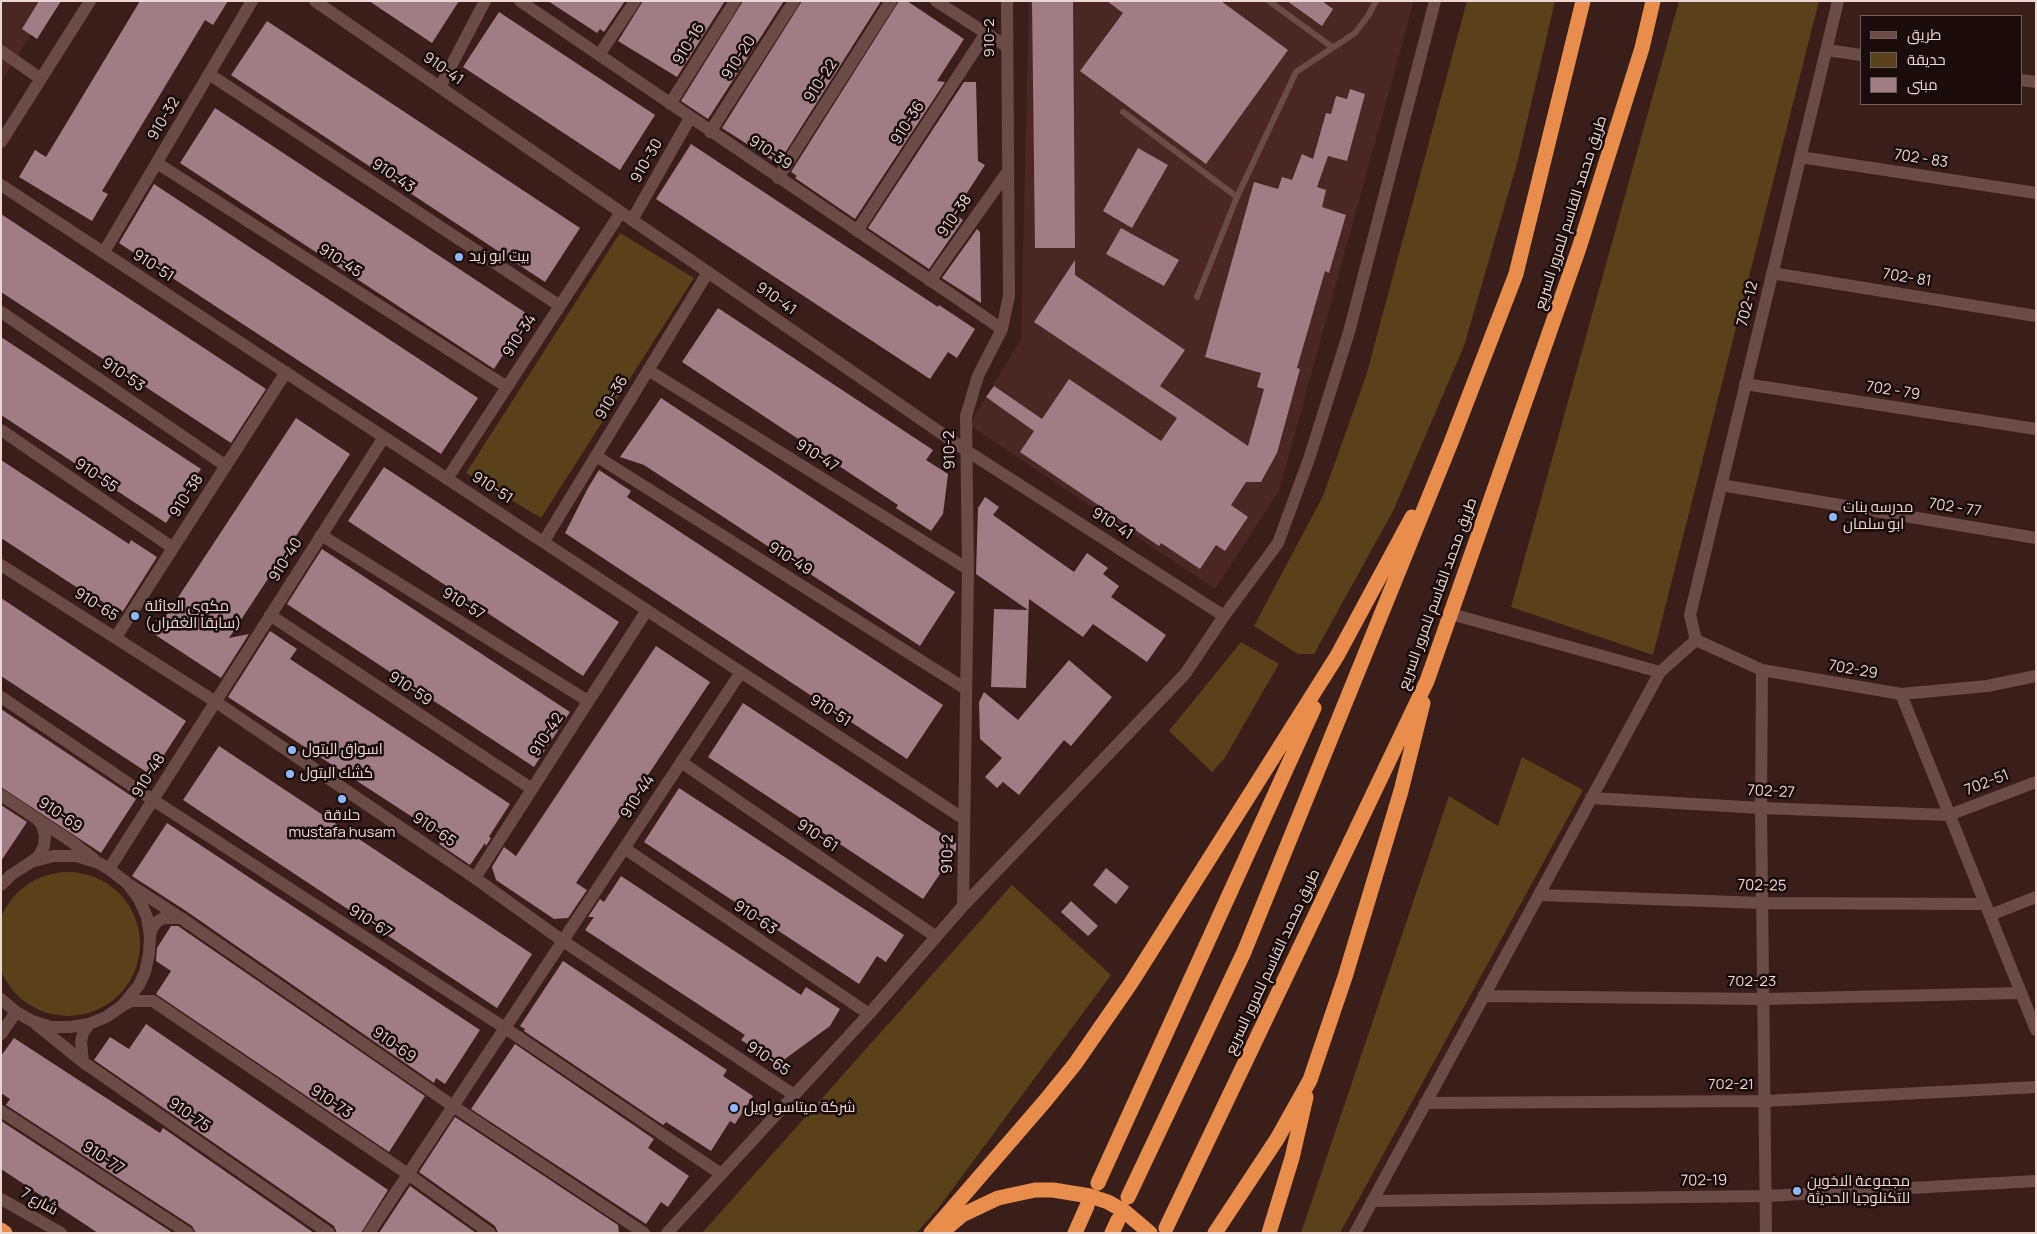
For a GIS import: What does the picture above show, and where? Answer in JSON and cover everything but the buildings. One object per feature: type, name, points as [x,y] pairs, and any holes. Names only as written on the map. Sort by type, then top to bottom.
[{"type":"highway","name":"طريق محمد القاسم للمرور السريع","points":[[1128,1197],[1244,952],[1450,445],[1516,274],[1582,1]]},
{"type":"highway","name":"طريق محمد القاسم للمرور السريع","points":[[1166,1228],[1427,681],[1579,248],[1642,48],[1653,1]]},
{"type":"highway","points":[[1098,1183],[1338,656],[1450,445]]},
{"type":"highway","points":[[932,1233],[1075,1064],[1131,983],[1338,656]]},
{"type":"highway","points":[[1269,1233],[1292,1158],[1310,1080],[1345,977],[1401,791],[1427,681]]},
{"type":"highway","points":[[1215,1233],[1277,1139],[1310,1080]]},
{"type":"highway","points":[[941,1233],[962,1216],[998,1198],[1028,1192],[1053,1190],[1090,1196],[1108,1202],[1150,1233]]},
{"type":"highway","points":[[1075,1233],[1087,1206]]},
{"type":"highway","points":[[1,1230],[5,1233]]},
{"type":"street","points":[[1,142],[90,1]]},
{"type":"street","name":"910-32","points":[[104,252],[252,1]]},
{"type":"street","name":"910-41","points":[[315,1],[967,451],[1224,616]]},
{"type":"street","points":[[440,87],[485,1]]},
{"type":"street","name":"910-39","points":[[520,1],[1002,329]]},
{"type":"street","points":[[599,55],[635,1]]},
{"type":"street","name":"910-16","points":[[670,104],[735,1]]},
{"type":"street","name":"910-20","points":[[710,132],[794,1]]},
{"type":"street","name":"910-22","points":[[778,178],[891,1]]},
{"type":"street","points":[[936,1],[1006,46]]},
{"type":"street","name":"910-2","points":[[963,906],[968,570],[966,416],[976,384],[1002,329],[1009,296],[1007,1]]},
{"type":"street","points":[[666,1233],[869,1014],[935,936],[1185,674],[1224,616],[1278,543],[1308,459],[1349,332],[1435,1]]},
{"type":"street","name":"702-12","points":[[1696,640],[1690,615],[1838,1]]},
{"type":"street","name":"910-36","points":[[857,231],[986,33]]},
{"type":"street","points":[[1827,50],[1860,55]]},
{"type":"street","points":[[1,51],[41,79]]},
{"type":"street","name":"910-43","points":[[209,74],[560,306]]},
{"type":"street","points":[[2022,80],[2036,82]]},
{"type":"street","name":"910-30","points":[[632,220],[690,118]]},
{"type":"street","name":"702 - 83","points":[[1800,157],[2036,193]]},
{"type":"street","name":"910-45","points":[[157,163],[507,387]]},
{"type":"street","name":"910-38","points":[[930,281],[1008,171]]},
{"type":"street","name":"910-51","points":[[1,185],[964,819]]},
{"type":"street","name":"910-34","points":[[447,479],[621,212]]},
{"type":"street","name":"910-36","points":[[544,541],[708,272]]},
{"type":"street","name":"702- 81","points":[[1772,273],[2036,316]]},
{"type":"street","name":"910-53","points":[[1,312],[226,466]]},
{"type":"street","name":"910-47","points":[[648,370],[968,570]]},
{"type":"street","name":"910-38","points":[[116,637],[286,372]]},
{"type":"street","name":"702 - 79","points":[[1745,384],[2036,430]]},
{"type":"street","name":"910-55","points":[[1,430],[173,548]]},
{"type":"street","name":"910-40","points":[[216,702],[384,437]]},
{"type":"street","name":"910-49","points":[[596,456],[966,689]]},
{"type":"street","name":"702 - 77","points":[[1721,485],[2036,538]]},
{"type":"street","name":"910-57","points":[[321,535],[588,701]]},
{"type":"street","name":"910-65","points":[[1,564],[216,702],[475,878],[562,941],[794,1095]]},
{"type":"street","name":"910-42","points":[[475,878],[647,610]]},
{"type":"street","points":[[1451,614],[1660,672]]},
{"type":"street","name":"910-59","points":[[270,615],[532,789]]},
{"type":"street","points":[[1355,1233],[1660,672],[1696,640]]},
{"type":"street","name":"702-29","points":[[1696,640],[1762,670],[1901,694],[1987,686],[2036,676]]},
{"type":"street","points":[[1762,670],[1761,808],[1766,1233]]},
{"type":"street","name":"910-44","points":[[369,1233],[741,672]]},
{"type":"street","points":[[1901,694],[2036,1030]]},
{"type":"street","name":"910-67","points":[[1,697],[153,800],[505,1028],[721,1174]]},
{"type":"street","name":"910-48","points":[[104,866],[153,800],[216,702]]},
{"type":"street","name":"910-61","points":[[681,762],[935,936]]},
{"type":"street","name":"702-51","points":[[1949,815],[2036,782]]},
{"type":"street","name":"910-69","points":[[1,795],[453,1106],[644,1233]]},
{"type":"street","name":"702-27","points":[[1592,798],[1761,808],[1949,815]]},
{"type":"street","points":[[1,885],[6,877],[38,856],[44,846],[43,830],[35,817]]},
{"type":"street","name":"910-63","points":[[624,848],[869,1014]]},
{"type":"street","points":[[31,862],[53,856],[76,856],[104,866]]},
{"type":"street","points":[[128,883],[143,908],[150,936]]},
{"type":"street","name":"702-25","points":[[1539,894],[1762,903],[1987,909]]},
{"type":"street","points":[[1987,909],[2036,897]]},
{"type":"street","points":[[122,1006],[139,984],[145,972],[150,954],[152,928],[163,918],[181,918]]},
{"type":"street","points":[[1,1000],[16,1012],[32,1021],[51,1027],[70,1028],[89,1024],[106,1017],[132,1001],[153,1001],[146,982],[145,972]]},
{"type":"street","name":"702-23","points":[[1483,996],[1763,999],[2021,993]]},
{"type":"street","name":"910-73","points":[[153,1001],[408,1174],[490,1233]]},
{"type":"street","points":[[1,1034],[16,1012]]},
{"type":"street","name":"910-75","points":[[32,1021],[80,1059],[329,1233]]},
{"type":"street","points":[[80,1059],[83,1033],[89,1024]]},
{"type":"street","name":"702-21","points":[[1425,1102],[1764,1101],[2036,1088]]},
{"type":"street","name":"910-77","points":[[1,1111],[188,1233]]},
{"type":"street","name":"702-19","points":[[1372,1201],[1766,1196],[2036,1181]]},
{"type":"street","name":"شارع 7","points":[[1,1199],[61,1233]]},
{"type":"lane","points":[[1269,1],[1332,47]]},
{"type":"lane","points":[[1197,297],[1237,197],[1296,72],[1355,33],[1368,16],[1376,1]]},
{"type":"lane","points":[[1123,112],[1237,197]]},
{"type":"shaded area","points":[[1,1],[52,1],[1,82]]},
{"type":"shaded area","points":[[1029,1],[1414,1],[1279,491],[1215,589],[969,425],[1021,339]]},
{"type":"green space","points":[[1467,1],[1555,1],[1518,160],[1464,346],[1393,511],[1314,654],[1298,654],[1254,626],[1323,496],[1366,376]]},
{"type":"green space","points":[[1679,1],[1819,1],[1653,655],[1511,607]]},
{"type":"green space","points":[[620,233],[694,278],[541,518],[466,473]]},
{"type":"green space","points":[[1241,642],[1279,664],[1224,759],[1212,772],[1169,731]]},
{"type":"green space","points":[[1522,757],[1583,790],[1340,1233],[1301,1233],[1449,796],[1498,826]]},
{"type":"green space","points":[[68,872],[82,874],[108,884],[128,904],[138,930],[140,944],[138,958],[128,984],[108,1004],[82,1014],[68,1016],[54,1014],[28,1004],[8,984],[-1,961],[-1,927],[8,904],[28,884],[54,874]]},
{"type":"green space","points":[[1012,885],[1111,975],[937,1210],[916,1233],[702,1233]]},
{"type":"place","name":"بيت ابو زيد","points":[[459,257]]},
{"type":"place","name":"مدرسه بنات ابو سلمان","points":[[1833,517]]},
{"type":"place","name":"مكوى العائلة (سابقاً الغفران)","points":[[135,616]]},
{"type":"place","name":"اسواق البتول","points":[[292,750]]},
{"type":"place","name":"كشك البتول","points":[[290,774]]},
{"type":"place","name":"حلاقة mustafa husam","points":[[342,799]]},
{"type":"place","name":"شركة ميتاسو اويل","points":[[734,1108]]},
{"type":"place","name":"مجموعة الاخوين للتكنلوجيا الحديثة","points":[[1797,1191]]}]
